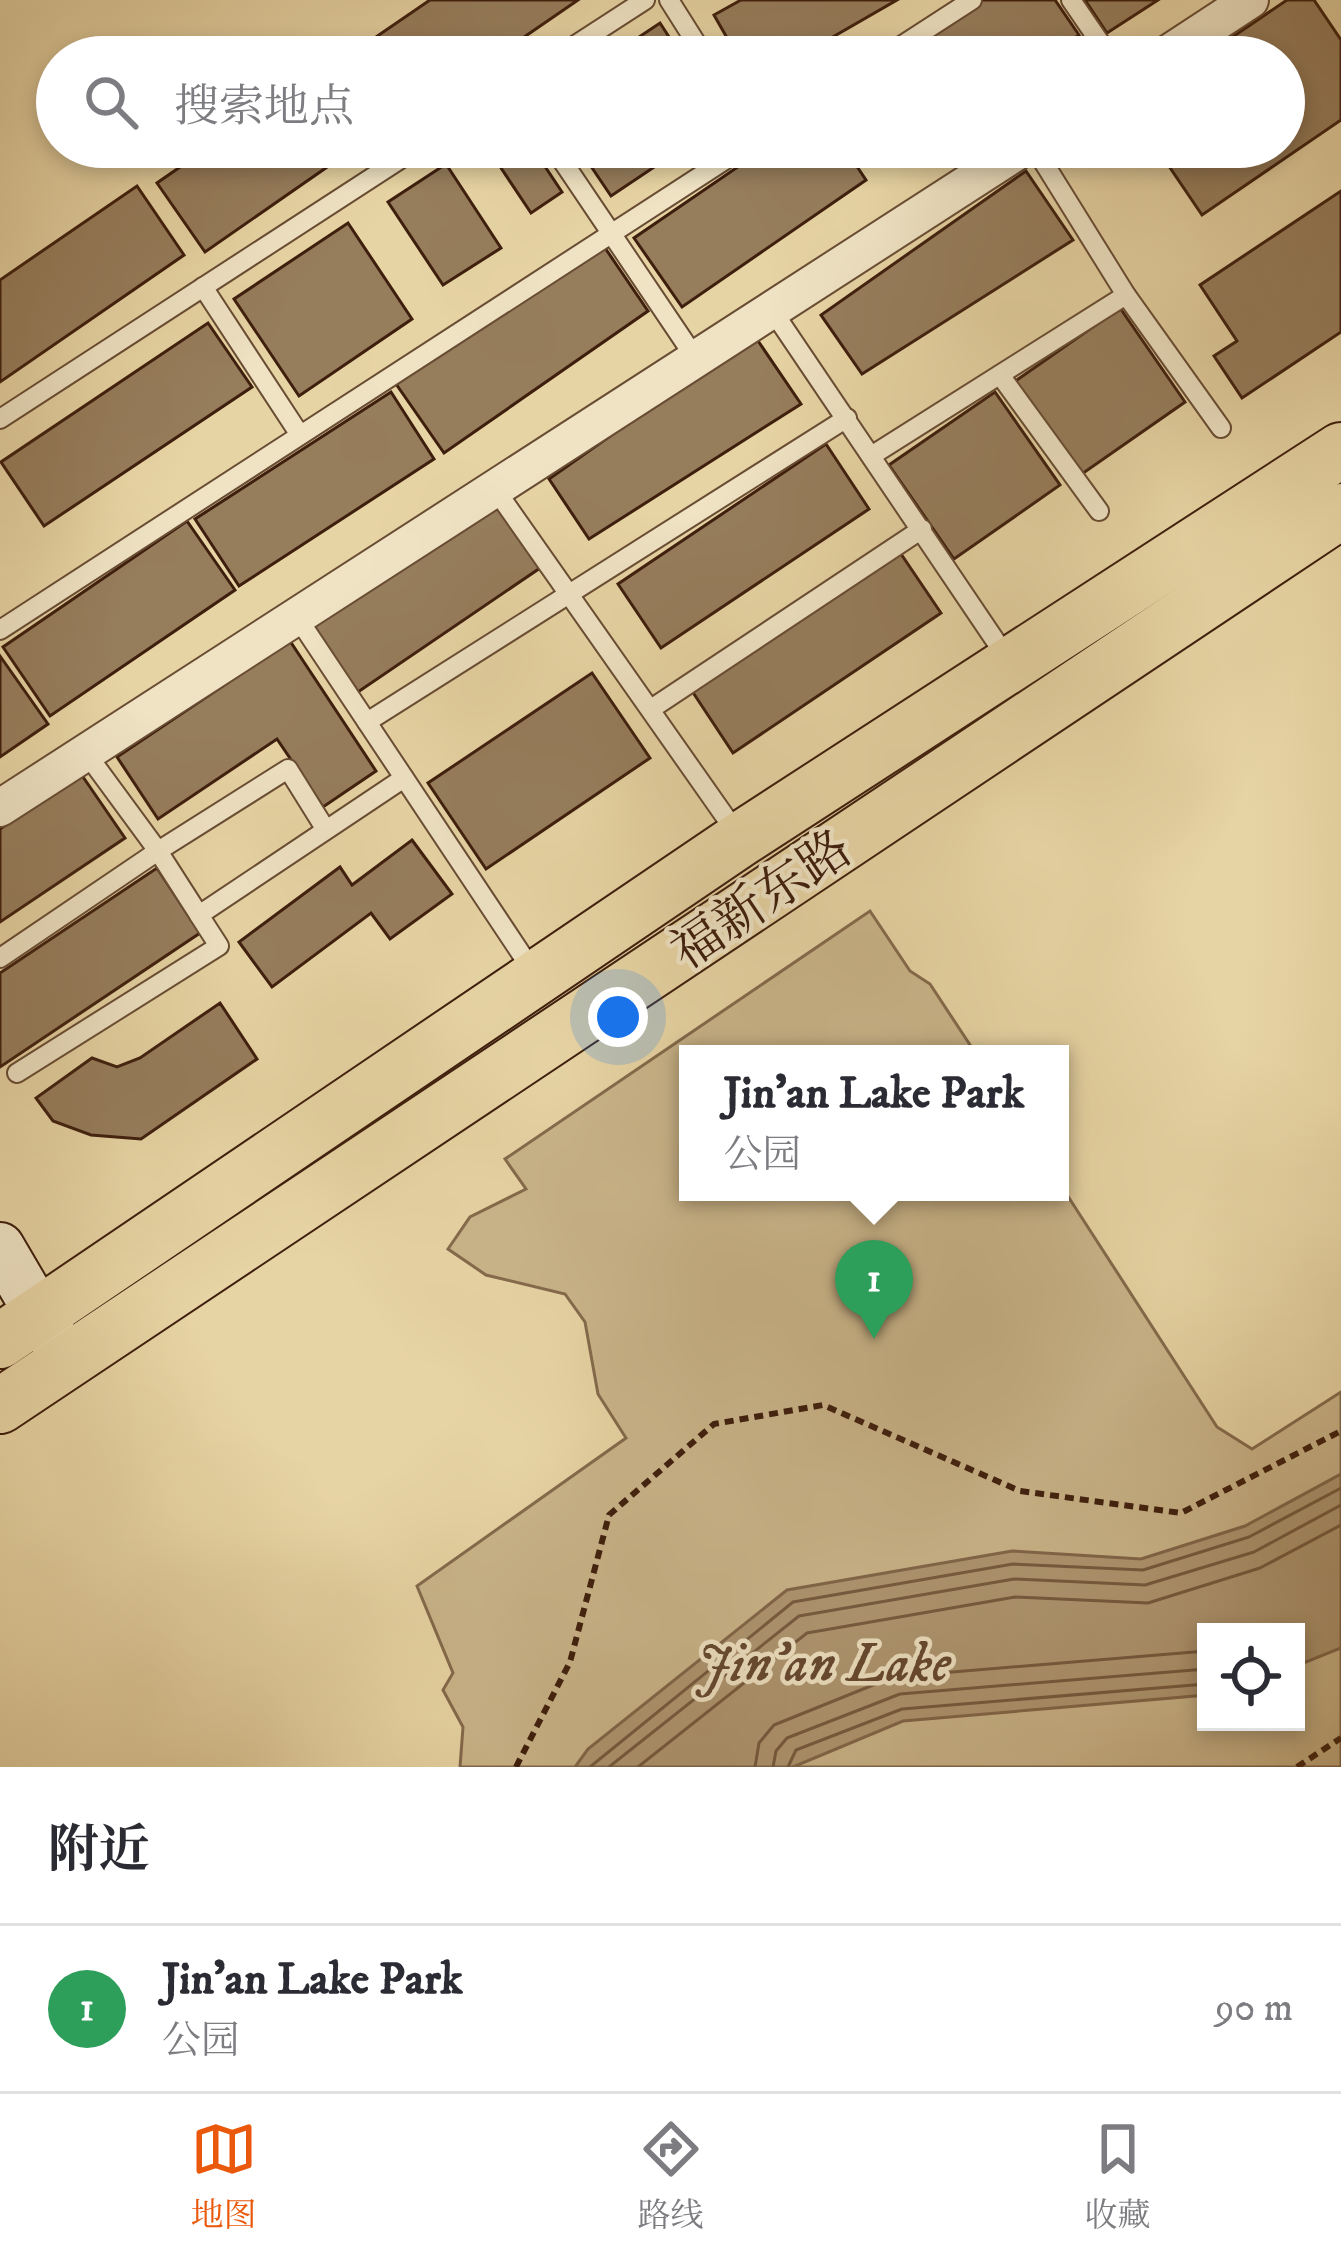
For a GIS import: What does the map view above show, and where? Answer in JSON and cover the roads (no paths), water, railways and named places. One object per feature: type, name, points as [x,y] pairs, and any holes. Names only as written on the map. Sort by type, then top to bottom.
[{"type":"main road","name":"福新东路","points":[[19,1328],[741,839],[1341,449]]},
{"type":"main road","name":"福新东路","points":[[7,1385],[67,1362],[1341,511]]},
{"type":"main road","points":[[0,1247],[19,1328],[67,1362]]},
{"type":"street","points":[[1195,36],[1250,0]]},
{"type":"street","points":[[0,808],[992,168]]},
{"type":"lane","points":[[589,36],[645,0]]},
{"type":"lane","points":[[669,0],[692,36]]},
{"type":"lane","points":[[916,36],[972,0]]},
{"type":"lane","points":[[1071,0],[1096,36]]},
{"type":"lane","points":[[2,414],[387,168]]},
{"type":"lane","points":[[567,168],[696,359]]},
{"type":"lane","points":[[0,631],[712,168]]},
{"type":"lane","points":[[1047,168],[1126,295],[1221,428]]},
{"type":"lane","points":[[203,287],[300,435]]},
{"type":"lane","points":[[871,455],[1126,295]]},
{"type":"lane","points":[[772,310],[1010,662]]},
{"type":"lane","points":[[1000,374],[1099,511]]},
{"type":"lane","points":[[368,722],[847,418]]},
{"type":"lane","points":[[495,489],[741,839]]},
{"type":"lane","points":[[651,710],[922,529]]},
{"type":"lane","points":[[297,617],[537,977]]},
{"type":"lane","points":[[17,1073],[219,946],[158,851],[86,753]]},
{"type":"lane","points":[[0,958],[288,769],[326,830]]},
{"type":"lane","points":[[199,915],[404,778]]},
{"type":"water","name":"Jin'an Lake","points":[[1341,1474],[1341,1648],[1305,1662],[1305,1623],[1197,1623],[1197,1696],[903,1721],[793,1767],[575,1767],[588,1749],[787,1590],[1012,1551],[1141,1559],[1245,1526]]},
{"type":"place","name":"Jin'an Lake Park","points":[[874,1339]]}]
